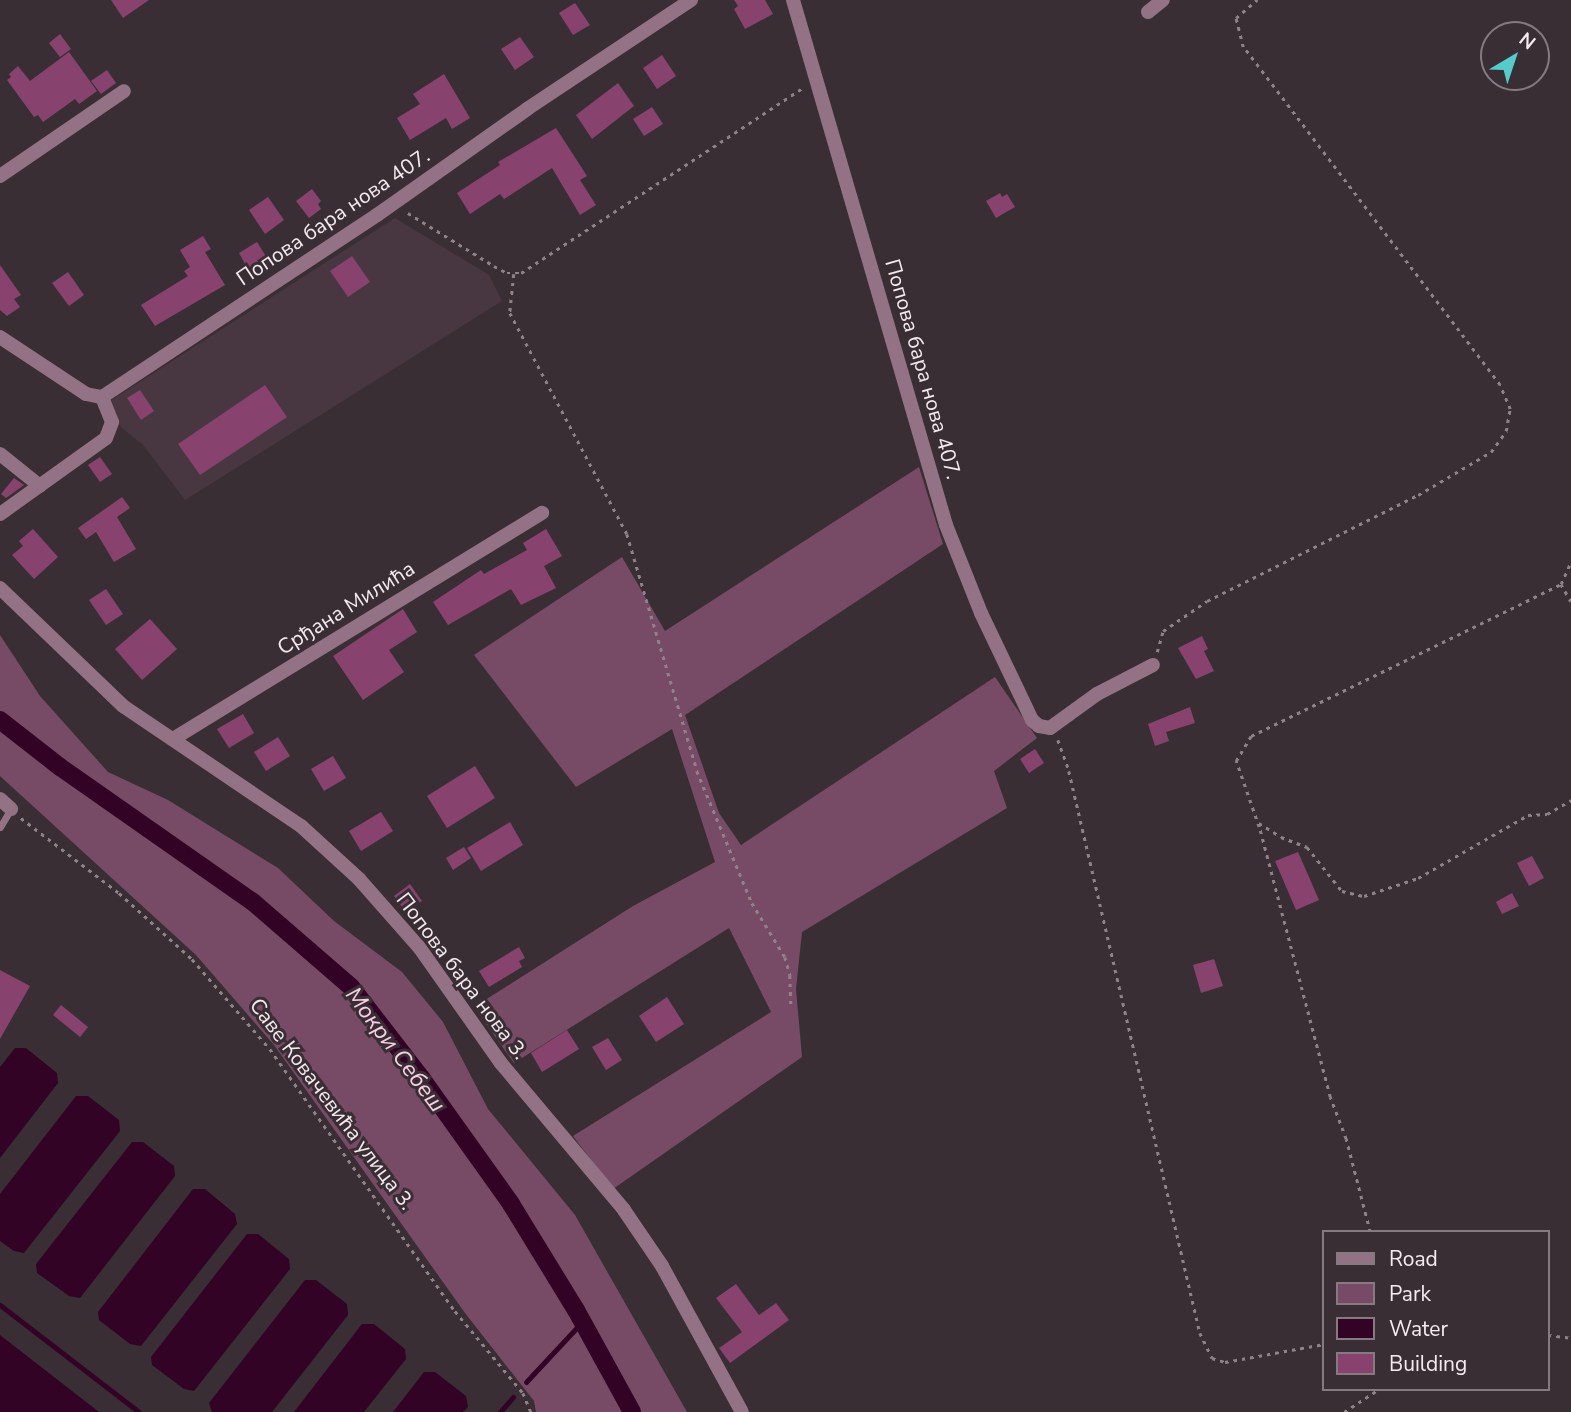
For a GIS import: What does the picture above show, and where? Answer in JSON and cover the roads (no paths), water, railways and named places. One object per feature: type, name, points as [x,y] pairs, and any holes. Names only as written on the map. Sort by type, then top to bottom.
[{"type":"street","name":"Попова бара нова 407.","points":[[102,397],[393,204],[527,109],[691,0]]},
{"type":"street","name":"Попова бара нова 407.","points":[[793,0],[946,525],[981,613],[1027,710],[1039,726],[1050,728],[1097,694],[1153,665]]},
{"type":"street","points":[[1148,12],[1163,0]]},
{"type":"street","points":[[0,176],[124,91]]},
{"type":"street","points":[[0,337],[86,394],[102,397],[112,422],[106,438],[0,514]]},
{"type":"street","points":[[0,454],[40,486]]},
{"type":"street","name":"Срђана Милића","points":[[173,739],[542,513]]},
{"type":"street","name":"Попова бара нова 3.","points":[[0,588],[123,706],[301,826],[359,879],[419,947],[500,1062],[624,1210],[662,1266],[742,1412]]},
{"type":"lane","points":[[0,827],[5,804]]},
{"type":"water","points":[[15,1048],[26,1048],[57,1073],[58,1083],[0,1158],[0,1067]]},
{"type":"water","points":[[76,1096],[88,1096],[119,1120],[120,1131],[24,1253],[14,1251],[0,1241],[0,1194]]},
{"type":"water","points":[[132,1142],[143,1142],[174,1166],[175,1176],[80,1298],[69,1296],[37,1273],[36,1264]]},
{"type":"water","points":[[193,1189],[205,1189],[235,1214],[237,1224],[141,1346],[130,1344],[99,1320],[98,1312]]},
{"type":"water","points":[[247,1234],[258,1234],[289,1259],[290,1269],[194,1391],[184,1389],[152,1365],[151,1357]]},
{"type":"water","points":[[305,1280],[316,1280],[347,1304],[348,1315],[272,1412],[212,1412],[209,1403]]},
{"type":"water","points":[[362,1324],[374,1324],[405,1349],[406,1359],[364,1412],[294,1412]]},
{"type":"water","points":[[0,1335],[99,1412],[0,1412]]},
{"type":"water","points":[[424,1372],[435,1372],[466,1396],[468,1407],[463,1412],[393,1412]]},
{"type":"waterway","name":"Мокри Себеш","points":[[0,720],[60,767],[253,902],[351,987],[422,1079],[511,1204],[576,1310],[632,1412]]},
{"type":"waterway","points":[[0,1305],[139,1412]]},
{"type":"waterway","points":[[526,1382],[582,1322]]},
{"type":"waterway","points":[[500,1412],[513,1397]]}]
